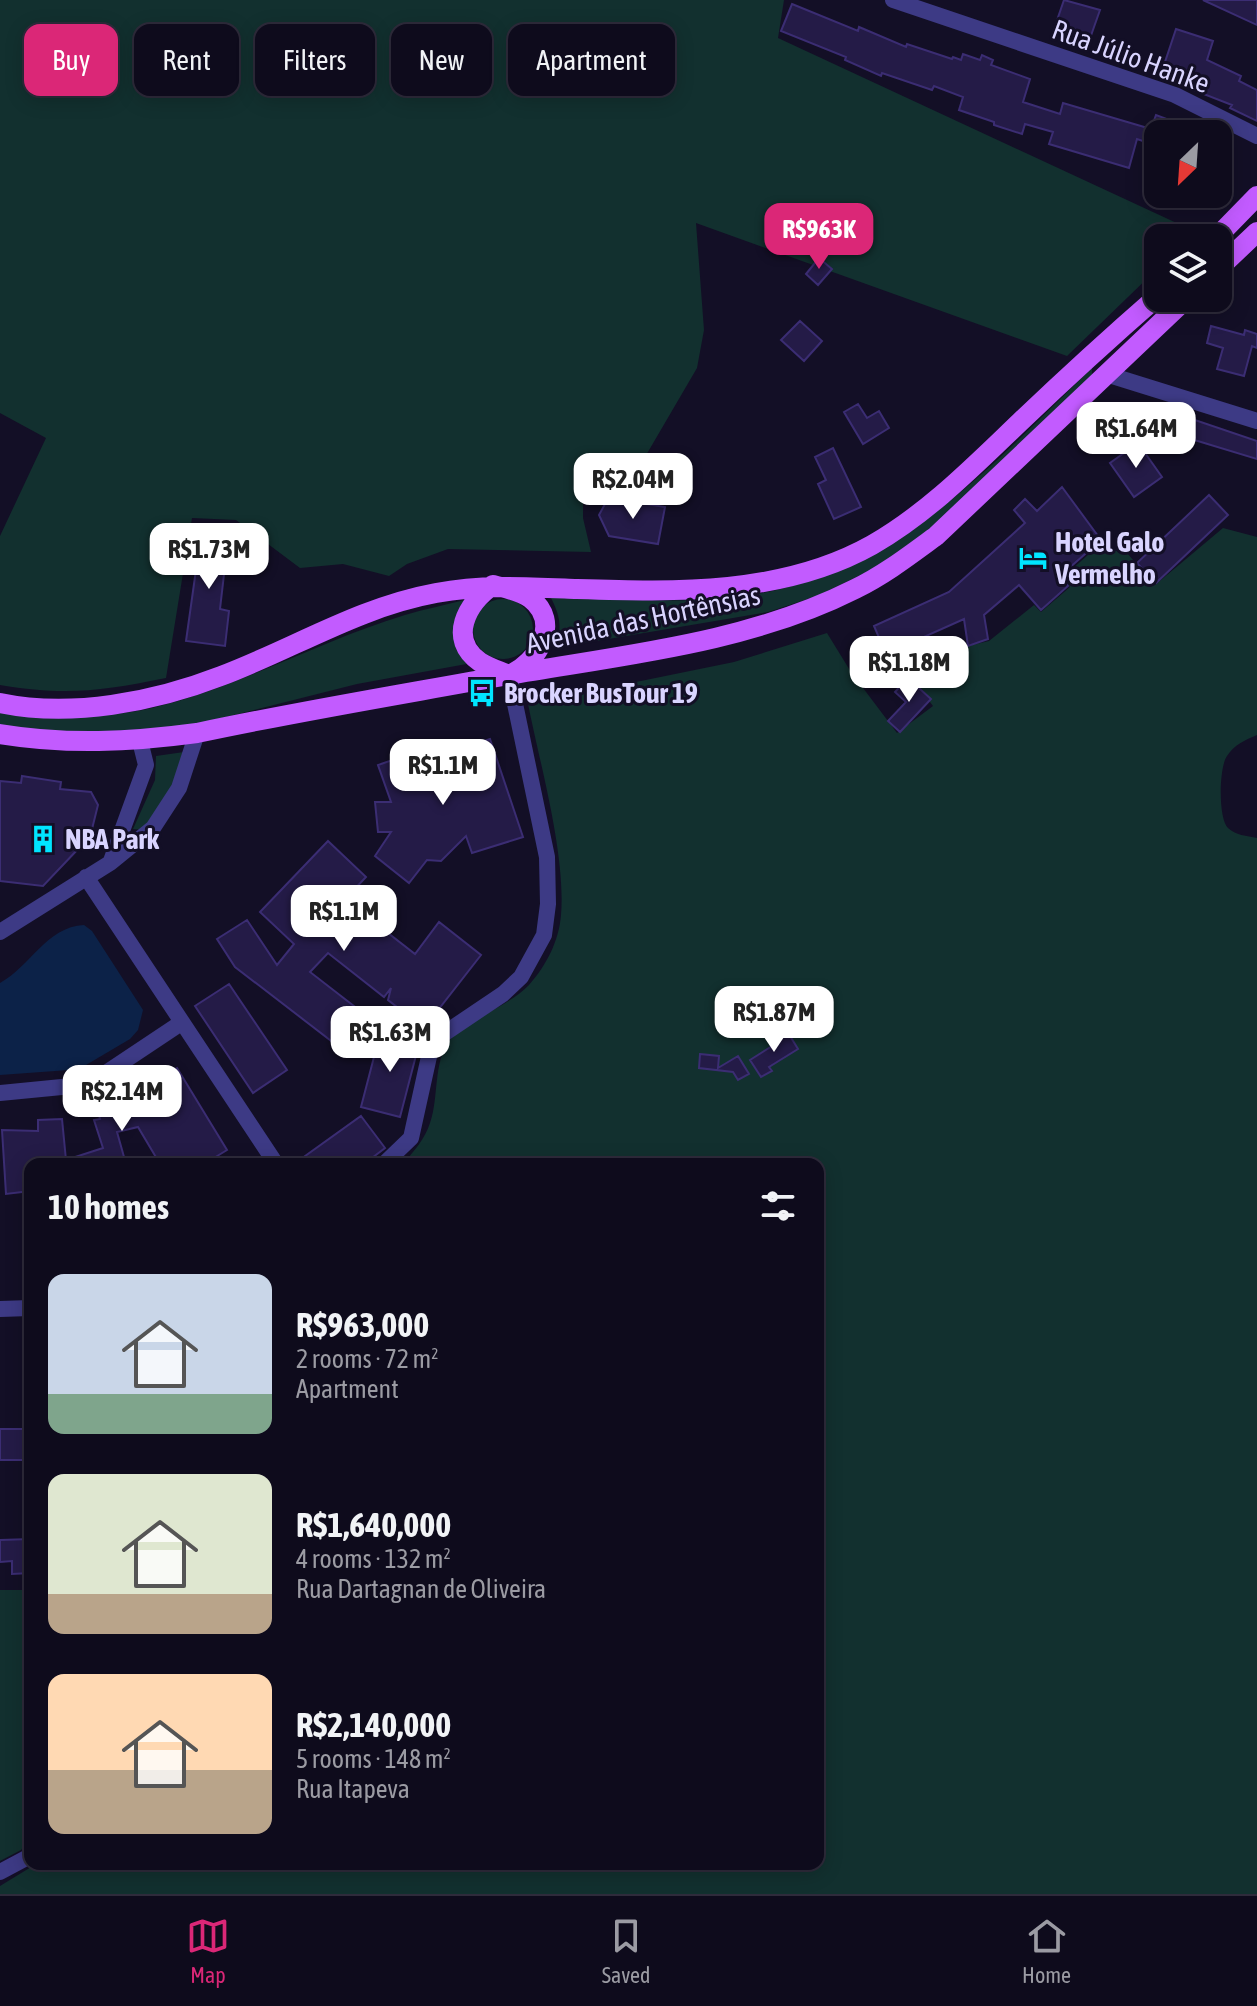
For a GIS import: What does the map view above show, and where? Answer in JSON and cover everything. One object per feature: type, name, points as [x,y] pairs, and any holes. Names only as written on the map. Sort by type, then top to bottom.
[{"type":"main road","points":[[1230,224],[1257,196]]},
{"type":"main road","points":[[1232,256],[1257,232]]},
{"type":"main road","name":"Avenida das Hortênsias","points":[[0,703],[49,708],[98,706],[173,692],[223,676],[339,623],[434,593],[493,585],[641,590],[723,588],[763,582],[841,559],[873,544],[947,491],[1088,357],[1144,309]]},
{"type":"main road","points":[[1106,374],[1102,369],[1103,361],[1145,312]]},
{"type":"main road","name":"Avenida das Hortênsias","points":[[0,734],[48,741],[140,741],[197,733],[615,658],[744,630],[784,618],[855,589],[894,566],[946,528],[1172,312]]},
{"type":"main road","points":[[493,585],[528,596],[545,620],[545,640],[540,650],[520,671],[509,675],[472,655],[465,647],[461,633],[474,601],[493,585]]},
{"type":"street","name":"Rua Júlio Hanke","points":[[893,0],[1175,95],[1257,136]]},
{"type":"street","points":[[1106,374],[1257,421]]},
{"type":"street","points":[[390,1158],[411,1138],[430,1052],[436,1039],[503,994],[521,977],[544,935],[548,904],[547,857],[509,675]]},
{"type":"street","points":[[0,932],[110,863],[153,828],[166,810],[188,766],[197,733]]},
{"type":"street","points":[[110,863],[146,765],[140,741]]},
{"type":"street","points":[[86,877],[272,1158]]},
{"type":"street","points":[[0,1093],[72,1086],[100,1077],[181,1023]]},
{"type":"street","points":[[0,1309],[24,1308]]},
{"type":"street","points":[[0,1872],[24,1859]]},
{"type":"green space","points":[[0,0],[784,0],[778,38],[1179,224],[1144,224],[1144,282],[1067,356],[696,223],[704,330],[697,368],[638,469],[595,485],[583,498],[583,518],[591,552],[448,549],[407,564],[389,576],[343,564],[300,568],[236,520],[192,518],[166,678],[122,686],[64,691],[0,685],[0,536],[46,438],[0,413]]},
{"type":"green space","points":[[1092,368],[1092,375],[929,530],[873,569],[817,596],[768,612],[555,648],[559,622],[550,596],[720,599],[798,584],[848,566],[936,512],[1015,443]]},
{"type":"green space","points":[[1223,528],[1257,537],[1257,735],[1236,746],[1227,756],[1222,770],[1221,792],[1222,814],[1228,828],[1238,834],[1257,838],[1257,1894],[0,1894],[0,1886],[26,1870],[824,1870],[824,1158],[408,1158],[428,1129],[438,1070],[449,1041],[464,1027],[529,985],[541,970],[558,934],[562,891],[560,865],[528,704],[734,662],[827,633],[851,672],[897,733],[933,706],[900,662],[989,641],[1034,605],[1041,612],[1070,587],[1063,577],[1097,547],[1127,553],[1155,585]]},
{"type":"green space","points":[[503,599],[515,601],[524,608],[531,617],[531,641],[524,650],[515,657],[503,659],[491,657],[482,650],[475,641],[473,629],[475,617],[482,608],[491,601]]},
{"type":"green space","points":[[465,600],[472,663],[357,684],[157,731],[47,732],[0,725],[0,713],[76,716],[152,708],[217,688],[373,626]]},
{"type":"green space","points":[[184,752],[172,786],[143,830],[133,829],[155,780],[156,756]]},
{"type":"green space","points":[[0,1590],[24,1590],[24,1847],[0,1861]]},
{"type":"water","points":[[84,925],[92,931],[143,1010],[138,1030],[130,1039],[86,1065],[69,1070],[0,1075],[0,983],[59,933]]},
{"type":"building","points":[[1064,0],[1100,10],[1088,44],[1053,32]]},
{"type":"building","points":[[1203,0],[1257,0],[1257,25]]},
{"type":"building","points":[[792,4],[906,47],[907,44],[961,60],[963,54],[980,60],[982,55],[993,60],[991,65],[1030,79],[1023,102],[1060,114],[1063,103],[1144,127],[1144,141],[1137,139],[1129,168],[1049,144],[1053,132],[1025,124],[1022,134],[994,125],[994,122],[959,110],[963,97],[934,86],[932,90],[882,73],[881,76],[845,60],[846,57],[781,31]]},
{"type":"building","points":[[1176,29],[1213,41],[1207,60],[1241,76],[1239,81],[1257,90],[1257,121],[1230,108],[1232,105],[1160,77]]},
{"type":"building","points":[[819,258],[832,269],[818,285],[806,274]]},
{"type":"building","points":[[800,321],[822,341],[804,361],[781,340]]},
{"type":"building","points":[[1211,326],[1244,335],[1245,330],[1257,334],[1257,348],[1252,346],[1244,376],[1217,369],[1223,348],[1207,343]]},
{"type":"building","points":[[858,404],[867,418],[879,411],[889,428],[863,444],[844,412]]},
{"type":"building","points":[[1183,416],[1257,441],[1257,459],[1178,435]]},
{"type":"building","points":[[1138,443],[1162,477],[1134,497],[1110,463]]},
{"type":"building","points":[[833,448],[861,507],[834,519],[818,484],[826,480],[815,457]]},
{"type":"building","name":"Hotel Galo Vermelho","points":[[1062,487],[1101,540],[1060,576],[1068,586],[1041,610],[1019,585],[984,615],[988,639],[968,646],[964,619],[886,654],[874,626],[949,592],[1025,523],[1014,510],[1025,499],[1037,511]]},
{"type":"building","points":[[1209,495],[1228,515],[1156,583],[1137,563]]},
{"type":"building","points":[[616,499],[665,507],[658,544],[609,536],[599,515],[605,504]]},
{"type":"building","points":[[202,527],[229,531],[220,609],[229,611],[225,646],[186,641]]},
{"type":"building","points":[[908,678],[931,699],[900,732],[888,721],[906,702],[895,692]]},
{"type":"building","points":[[490,739],[523,837],[472,853],[466,836],[441,861],[427,860],[409,883],[375,856],[391,832],[378,832],[375,802],[391,802],[378,765],[419,751],[424,761]]},
{"type":"building","name":"NBA Park","points":[[22,776],[61,782],[60,789],[91,792],[98,805],[92,829],[79,848],[43,886],[0,881],[0,781],[21,783]]},
{"type":"building","points":[[328,841],[366,877],[333,912],[358,935],[370,919],[415,954],[439,922],[481,955],[424,1028],[388,1000],[391,988],[384,997],[328,953],[310,972],[368,1017],[343,1050],[235,967],[217,939],[247,920],[277,965],[294,944],[260,912]]},
{"type":"building","points":[[229,984],[287,1070],[253,1093],[195,1006]]},
{"type":"building","points":[[381,1030],[420,1040],[400,1117],[361,1107]]},
{"type":"building","points":[[787,1031],[798,1049],[769,1067],[772,1071],[761,1077],[750,1060],[772,1046],[769,1042]]},
{"type":"building","points":[[700,1054],[719,1056],[718,1068],[738,1056],[749,1074],[738,1080],[733,1072],[699,1068]]},
{"type":"building","points":[[177,1068],[227,1150],[214,1158],[156,1158],[138,1127],[117,1132],[124,1158],[72,1158],[103,1148],[94,1120],[100,1119],[97,1107],[119,1102]]},
{"type":"building","points":[[361,1116],[385,1148],[372,1158],[302,1158]]},
{"type":"building","points":[[62,1119],[66,1158],[24,1158],[24,1192],[6,1194],[2,1130],[38,1131],[38,1120]]},
{"type":"building","points":[[0,1429],[24,1429],[24,1460],[0,1460]]},
{"type":"building","points":[[24,1539],[24,1573],[12,1574],[12,1561],[0,1562],[0,1540]]},
{"type":"place","name":"Hotel Galo Vermelho","points":[[1033,558]]},
{"type":"place","name":"Brocker BusTour 19","points":[[482,693]]},
{"type":"place","name":"NBA Park","points":[[43,839]]}]
